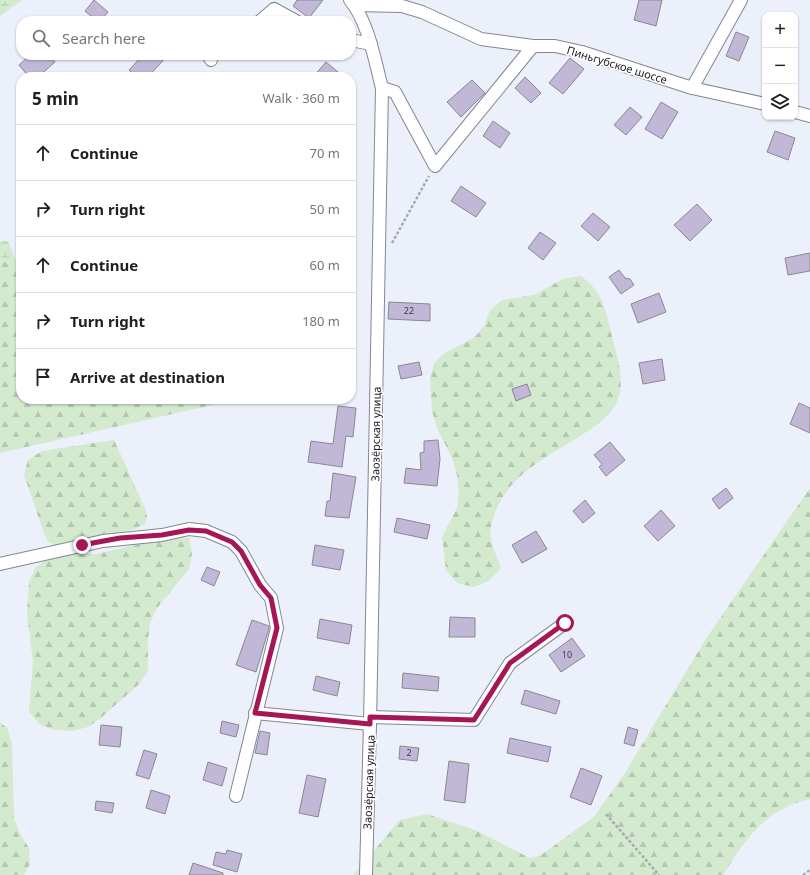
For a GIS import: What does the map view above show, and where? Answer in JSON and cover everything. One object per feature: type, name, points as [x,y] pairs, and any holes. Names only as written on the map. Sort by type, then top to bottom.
[{"type":"street","points":[[692,88],[741,0]]},
{"type":"street","name":"Пиньгубское шоссе","points":[[352,3],[402,6],[422,12],[481,39],[533,46],[555,46],[582,52],[692,88],[762,103]]},
{"type":"street","name":"Заозёрская улица","points":[[352,3],[371,44],[382,88],[366,875]]},
{"type":"street","points":[[266,16],[274,9],[287,16]]},
{"type":"street","points":[[356,41],[371,44]]},
{"type":"street","points":[[382,88],[395,92],[435,166],[533,46]]},
{"type":"street","points":[[798,113],[810,116]]},
{"type":"street","points":[[0,564],[103,541],[162,535],[189,530],[206,531],[232,542],[241,551],[260,585],[271,598],[277,628],[255,713],[236,796]]},
{"type":"street","points":[[255,713],[370,720],[474,720],[510,663],[565,623]]},
{"type":"path","points":[[389,249],[435,166]]},
{"type":"path","points":[[606,814],[659,875]]},
{"type":"path","points":[[803,875],[810,870]]},
{"type":"green space","points":[[0,0],[22,0],[0,16]]},
{"type":"green space","points":[[0,241],[8,241],[16,261],[0,262]]},
{"type":"green space","points":[[16,261],[16,404],[217,404],[0,453],[0,262]]},
{"type":"green space","points":[[581,276],[595,289],[605,310],[620,369],[621,386],[617,402],[610,412],[597,425],[531,467],[510,487],[501,499],[495,513],[490,536],[501,568],[489,581],[474,587],[457,583],[446,570],[442,537],[457,508],[459,491],[457,475],[452,458],[437,428],[432,411],[430,379],[434,363],[446,352],[474,338],[484,326],[490,310],[502,300],[534,295],[563,279]]},
{"type":"green space","points":[[114,440],[145,508],[147,516],[145,524],[131,530],[55,546],[48,541],[44,533],[24,475],[28,460],[42,451]]},
{"type":"green space","points":[[810,488],[810,799],[781,810],[758,827],[740,849],[723,875],[353,875],[400,820],[427,814],[475,830],[530,858],[541,855],[594,817],[625,773],[707,637]]},
{"type":"green space","points":[[189,538],[192,554],[189,569],[157,608],[150,623],[148,639],[148,671],[139,684],[102,717],[88,727],[72,731],[56,730],[40,725],[29,712],[33,662],[27,614],[29,582],[36,567],[49,558],[65,554],[97,554],[161,539]]},
{"type":"green space","points":[[0,722],[7,728],[12,743],[14,818],[20,834],[29,848],[30,864],[24,875],[0,875]]},
{"type":"building","points":[[94,0],[108,12],[104,16],[91,16],[85,11]]},
{"type":"building","points":[[297,0],[323,0],[311,16],[306,16],[293,6]]},
{"type":"building","points":[[639,0],[662,0],[656,26],[634,20]]},
{"type":"building","points":[[736,32],[749,37],[739,61],[726,56]]},
{"type":"building","points":[[570,58],[584,69],[563,94],[549,83]]},
{"type":"building","points":[[24,60],[53,60],[55,62],[44,72],[25,72],[19,65]]},
{"type":"building","points":[[138,60],[163,60],[153,72],[131,72],[129,70]]},
{"type":"building","points":[[326,62],[338,72],[317,72]]},
{"type":"building","points":[[525,77],[541,93],[531,103],[515,88]]},
{"type":"building","points":[[472,80],[485,93],[461,117],[447,102]]},
{"type":"building","points":[[661,102],[678,112],[662,139],[645,129]]},
{"type":"building","points":[[630,107],[642,117],[626,135],[614,125]]},
{"type":"building","points":[[493,121],[510,133],[500,148],[483,136]]},
{"type":"building","points":[[775,131],[795,138],[788,160],[767,152]]},
{"type":"building","points":[[461,186],[486,203],[476,217],[451,201]]},
{"type":"building","points":[[697,204],[712,220],[690,241],[674,225]]},
{"type":"building","points":[[593,213],[610,227],[598,241],[581,226]]},
{"type":"building","points":[[540,232],[556,243],[543,260],[528,248]]},
{"type":"building","points":[[810,253],[810,271],[788,275],[785,258]]},
{"type":"building","points":[[619,270],[625,278],[630,279],[634,285],[621,294],[609,277]]},
{"type":"building","points":[[659,293],[666,312],[638,323],[631,304]]},
{"type":"building","points":[[389,302],[430,304],[430,321],[388,319]]},
{"type":"building","points":[[662,359],[665,380],[643,384],[639,363]]},
{"type":"building","points":[[419,362],[422,375],[401,379],[398,366]]},
{"type":"building","points":[[527,384],[531,395],[516,401],[512,389]]},
{"type":"building","points":[[799,403],[810,408],[810,433],[790,424]]},
{"type":"building","points":[[338,406],[356,408],[353,437],[346,436],[342,467],[308,462],[311,441],[333,444]]},
{"type":"building","points":[[438,440],[440,459],[437,486],[404,483],[406,468],[421,470],[420,453],[424,452],[424,441]]},
{"type":"building","points":[[610,442],[625,460],[606,476],[599,467],[602,464],[594,455]]},
{"type":"building","points":[[333,473],[356,477],[349,518],[325,516],[327,501],[330,501]]},
{"type":"building","points":[[726,488],[733,498],[719,509],[712,499]]},
{"type":"building","points":[[585,500],[595,513],[583,523],[573,511]]},
{"type":"building","points":[[661,510],[675,526],[658,541],[644,526]]},
{"type":"building","points":[[397,518],[430,525],[427,539],[394,532]]},
{"type":"building","points":[[536,531],[547,549],[522,563],[512,545]]},
{"type":"building","points":[[315,545],[344,550],[340,570],[312,565]]},
{"type":"building","points":[[207,567],[220,572],[214,586],[201,580]]},
{"type":"building","points":[[450,617],[475,618],[475,637],[449,637]]},
{"type":"building","points":[[320,619],[352,625],[349,644],[317,638]]},
{"type":"building","points":[[252,620],[269,626],[256,672],[236,665]]},
{"type":"building","points":[[572,638],[585,656],[561,672],[549,655]]},
{"type":"building","points":[[403,673],[439,677],[438,691],[402,688]]},
{"type":"building","points":[[316,676],[340,682],[337,696],[313,690]]},
{"type":"building","points":[[525,690],[560,701],[556,714],[521,704]]},
{"type":"building","points":[[222,721],[239,725],[236,737],[220,733]]},
{"type":"building","points":[[101,725],[122,727],[120,747],[99,745]]},
{"type":"building","points":[[628,727],[638,730],[634,746],[624,743]]},
{"type":"building","points":[[260,731],[270,733],[267,755],[255,753]]},
{"type":"building","points":[[510,738],[551,747],[548,762],[507,753]]},
{"type":"building","points":[[400,746],[419,748],[417,761],[399,759]]},
{"type":"building","points":[[144,750],[157,754],[149,779],[136,775]]},
{"type":"building","points":[[449,761],[469,764],[465,803],[444,800]]},
{"type":"building","points":[[208,762],[227,768],[222,786],[203,780]]},
{"type":"building","points":[[581,768],[602,776],[591,805],[570,797]]},
{"type":"building","points":[[307,775],[326,779],[318,817],[299,813]]},
{"type":"building","points":[[151,790],[170,796],[165,814],[146,808]]},
{"type":"building","points":[[96,801],[114,803],[112,813],[95,810]]},
{"type":"building","points":[[227,850],[242,854],[237,872],[213,865],[216,852],[226,854]]},
{"type":"building","points":[[193,863],[223,873],[223,875],[189,875]]},
{"type":"route","points":[[82,545],[120,538],[162,535],[189,530],[206,531],[232,542],[241,551],[260,585],[271,598],[277,628],[255,713],[370,724],[370,717],[474,720],[510,663],[565,623]]}]
